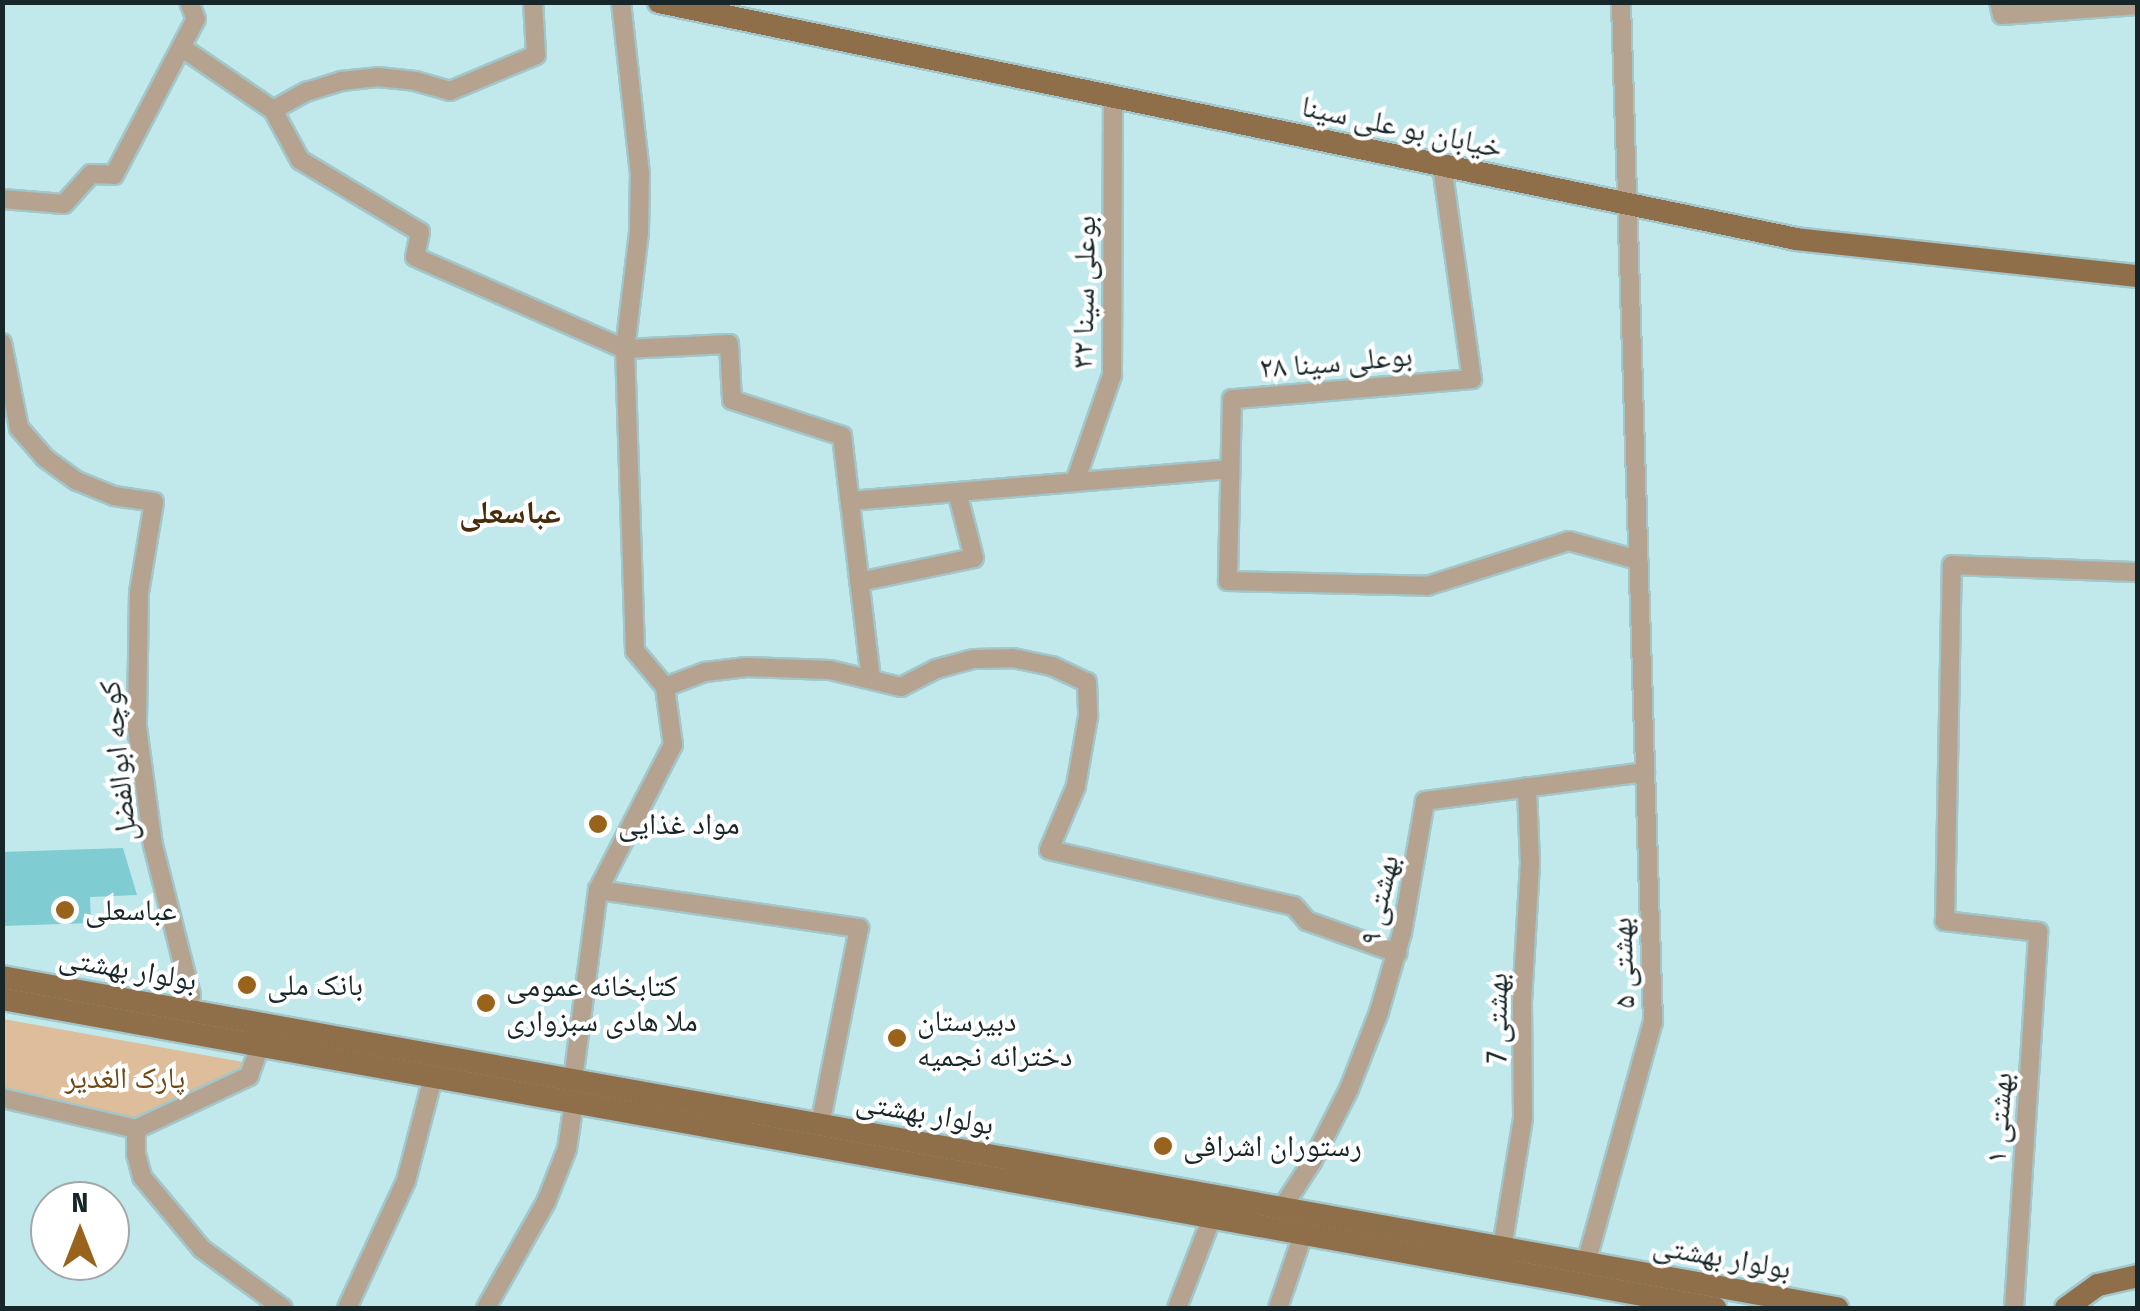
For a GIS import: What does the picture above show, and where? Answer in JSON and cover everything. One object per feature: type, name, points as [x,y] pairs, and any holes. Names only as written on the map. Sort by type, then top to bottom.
[{"type":"main road","name":"خیابان بو علی سینا","points":[[658,2],[1796,239],[2138,276]]},
{"type":"main road","name":"بولوار بهشتی","points":[[2,976],[188,1010],[1212,1218],[1715,1308]]},
{"type":"main road","name":"بولوار بهشتی","points":[[2,999],[433,1077],[574,1091],[820,1125],[1837,1308]]},
{"type":"main road","points":[[2066,1308],[2098,1286],[2138,1276]]},
{"type":"street","points":[[2,199],[64,204],[91,174],[114,175],[196,20],[190,2]]},
{"type":"street","points":[[273,110],[306,92],[341,81],[378,77],[415,81],[450,91],[536,55],[533,2]]},
{"type":"street","points":[[486,1308],[546,1202],[566,1149],[598,890],[673,745],[666,687],[635,651],[625,349],[639,232],[640,173],[621,2]]},
{"type":"street","name":"بهشتی ۵","points":[[1586,1263],[1653,1022],[1621,2]]},
{"type":"street","points":[[1999,2],[2002,15],[2138,5]]},
{"type":"street","points":[[182,47],[273,110],[300,160],[420,232],[415,256],[625,349],[730,344],[732,400],[842,436],[870,678]]},
{"type":"street","name":"بوعلی سینا ۳۲","points":[[1075,482],[1112,375],[1113,97]]},
{"type":"street","name":"بوعلی سینا ۲۸","points":[[1442,166],[1472,378],[1232,398],[1228,581],[1427,586],[1570,540],[1638,560]]},
{"type":"street","name":"کوچه ابوالفضل","points":[[2,342],[18,428],[44,458],[77,481],[114,496],[154,502],[139,593],[136,727],[153,845],[191,995],[188,1010]]},
{"type":"street","points":[[850,501],[1230,469]]},
{"type":"street","points":[[860,582],[974,558],[957,492]]},
{"type":"street","name":"بهشتی ۱","points":[[2014,1308],[2038,932],[1945,921],[1952,565],[2138,572]]},
{"type":"street","points":[[666,687],[705,672],[747,667],[788,667],[870,678],[901,687],[936,668],[974,658],[1013,658],[1052,666],[1087,682],[1084,752],[1064,819],[1049,850],[1294,906],[1308,921],[1396,952]]},
{"type":"street","name":"بهشتی ۹","points":[[1282,1208],[1312,1162],[1349,1089],[1396,952],[1425,801],[1645,772]]},
{"type":"street","name":"بهشتی 7","points":[[1502,1248],[1522,1118],[1522,1002],[1530,862],[1527,787]]},
{"type":"street","points":[[598,890],[859,928],[820,1125]]},
{"type":"street","points":[[2,1098],[136,1128],[248,1076],[260,1045]]},
{"type":"street","points":[[347,1308],[406,1182],[433,1077]]},
{"type":"street","points":[[136,1128],[136,1154],[142,1177],[202,1249],[283,1308]]},
{"type":"street","points":[[1177,1308],[1212,1218]]},
{"type":"street","points":[[1278,1308],[1303,1234]]},
{"type":"green space","name":"پارک الغدیر","points":[[3,1019],[243,1062],[241,1069],[135,1119],[3,1089]]},
{"type":"building","name":"عباسعلی","points":[[123,848],[137,895],[90,897],[91,923],[2,926],[2,852]]},
{"type":"place","name":"مواد غذایی","points":[[598,824]]},
{"type":"place","name":"عباسعلی","points":[[65,910]]},
{"type":"place","name":"بانک ملی","points":[[247,985]]},
{"type":"place","name":"کتابخانه عمومی ملا هادی سبزواری","points":[[486,1003]]},
{"type":"place","name":"دبیرستان دخترانه نجمیه","points":[[897,1038]]},
{"type":"place","name":"رستوران اشرافی","points":[[1163,1146]]},
{"type":"district","name":"عباسعلی","points":[[510,512]]}]
